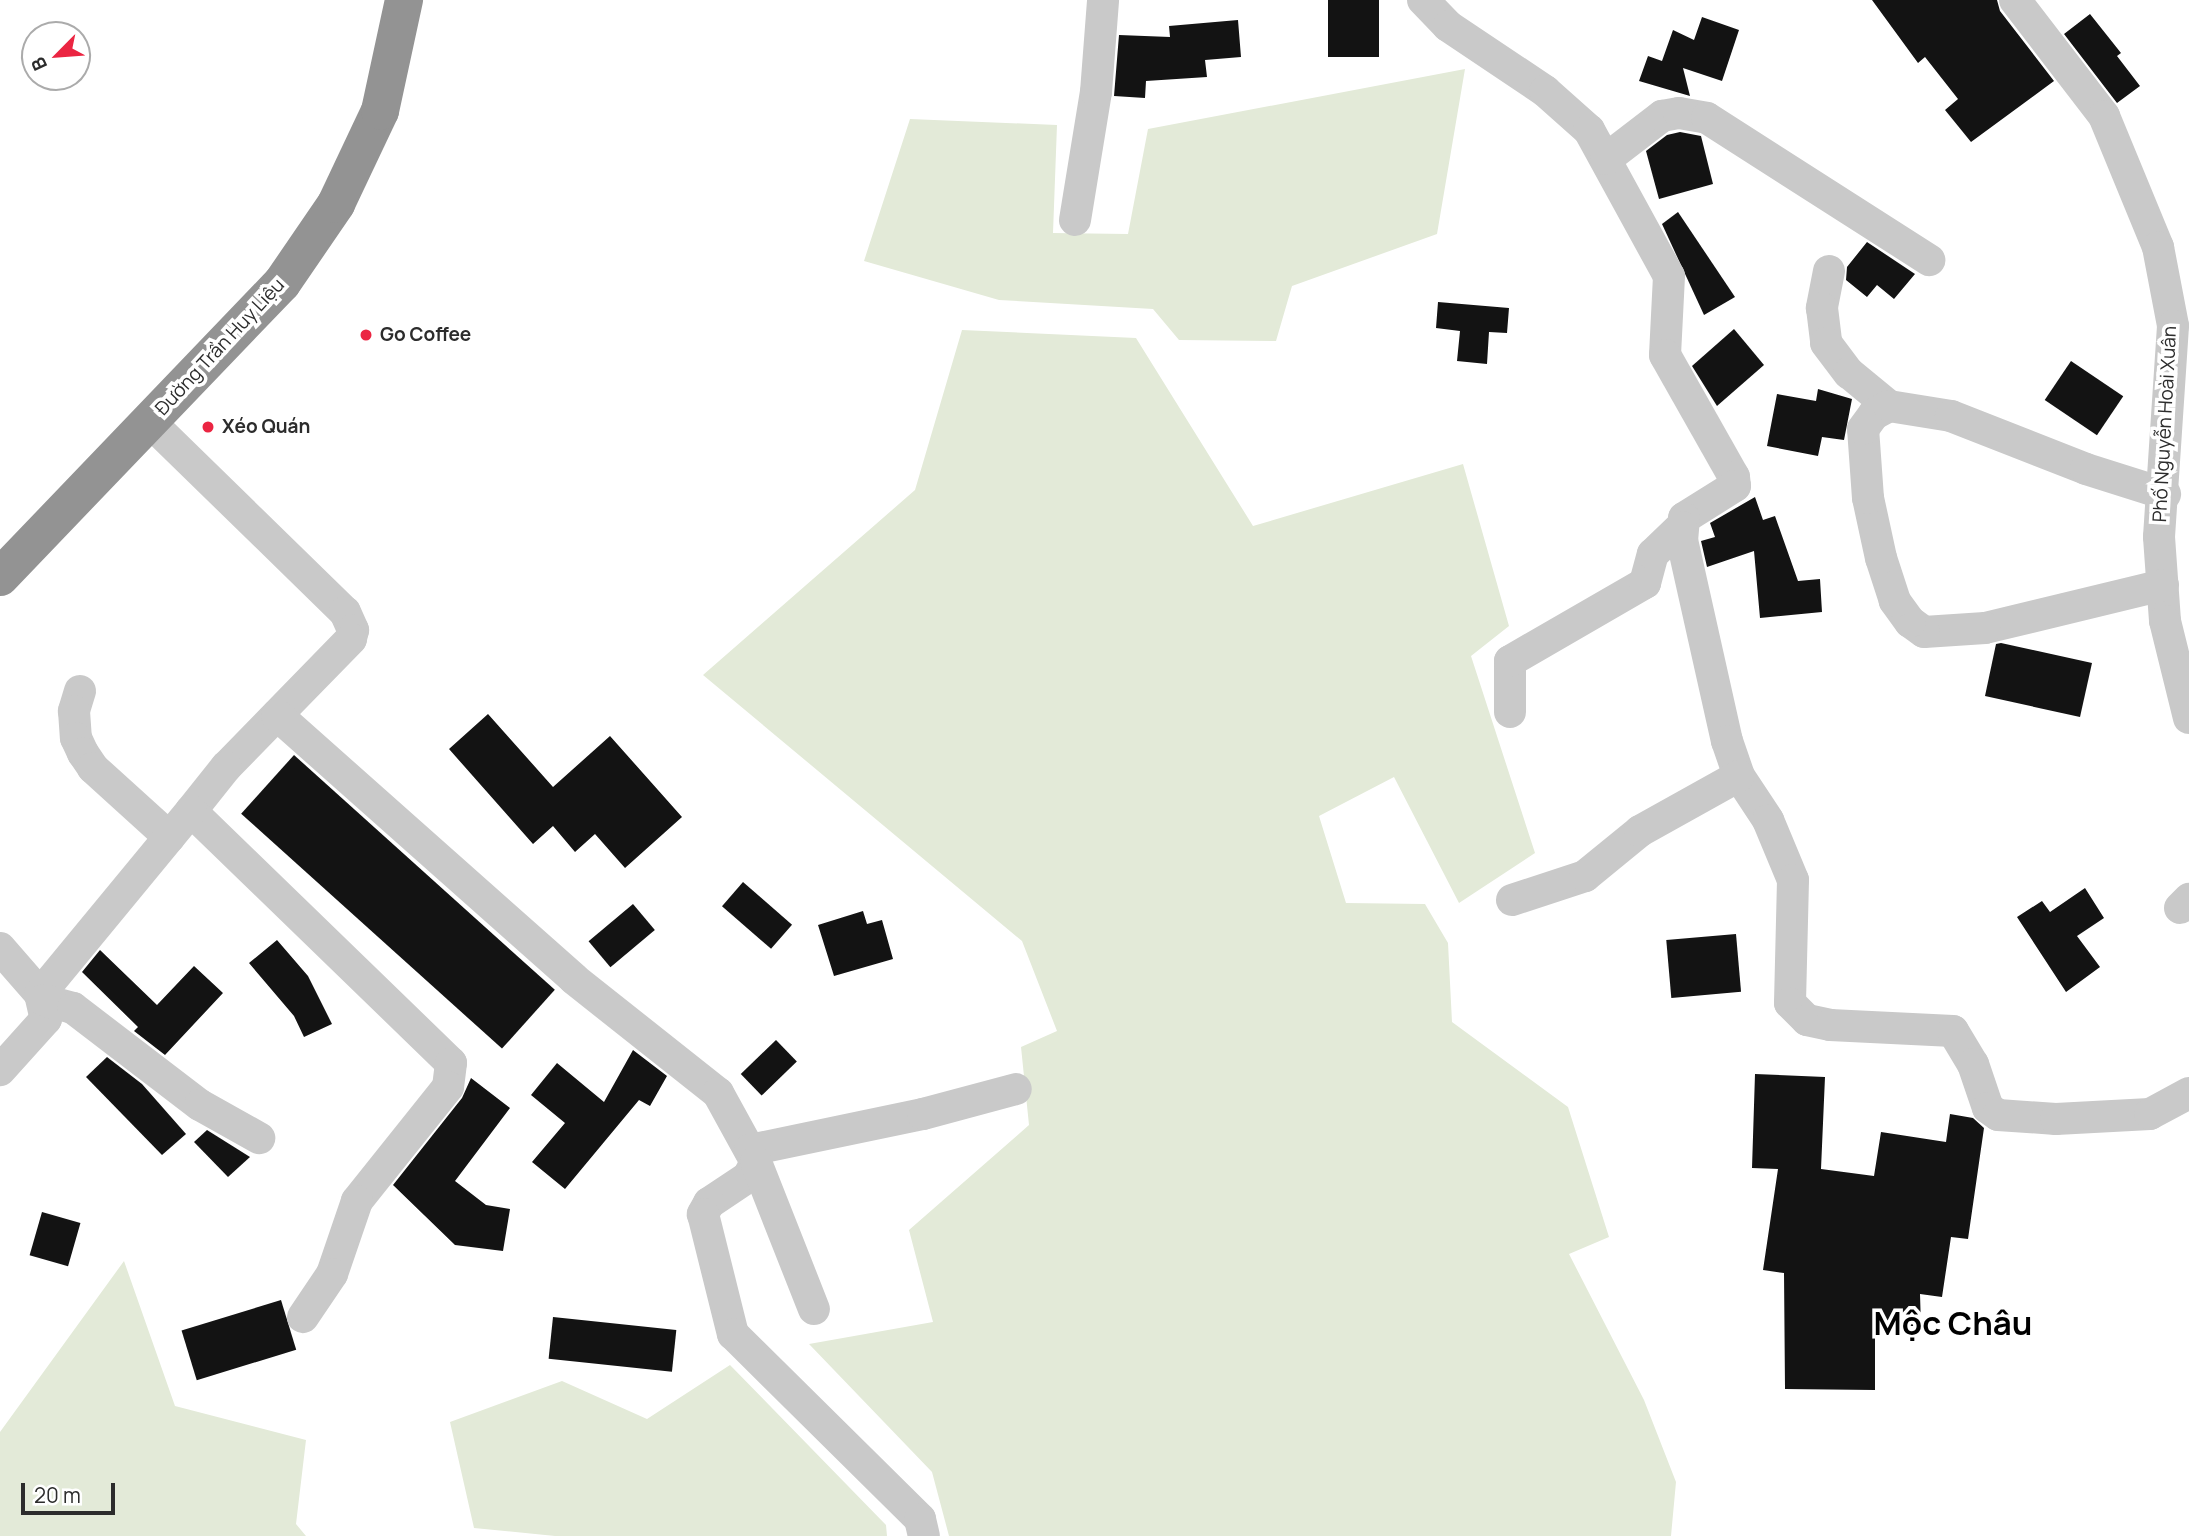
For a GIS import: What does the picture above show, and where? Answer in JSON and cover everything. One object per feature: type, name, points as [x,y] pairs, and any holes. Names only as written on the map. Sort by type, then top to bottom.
[{"type":"highway","name":"Đường Trần Huy Liệu","points":[[0,578],[282,284],[336,204],[380,111],[404,0]]},
{"type":"street","points":[[1075,219],[1096,92],[1103,0]]},
{"type":"street","points":[[1423,0],[1448,26],[1545,91],[1589,130],[1669,276],[1665,355],[1734,477],[1735,486],[1693,510],[1681,527],[1661,543],[1645,583],[1510,661],[1510,712]]},
{"type":"street","name":"Phố Nguyễn Hoài Xuân","points":[[2015,0],[2104,116],[2158,247],[2173,326],[2165,494],[2158,537],[2172,663],[2189,718]]},
{"type":"street","points":[[1606,159],[1661,116],[1679,113],[1707,118],[1929,260]]},
{"type":"street","points":[[1829,271],[1822,308],[1826,343],[1849,373],[1889,406],[1951,416],[2086,469],[2165,494]]},
{"type":"street","points":[[1889,406],[1874,414],[1863,429],[1868,498],[1895,601],[1924,632],[1985,628],[2163,585]]},
{"type":"street","points":[[41,997],[191,811],[277,715],[351,639],[353,630],[345,612],[150,422]]},
{"type":"street","points":[[1681,527],[1727,741],[1739,776],[1768,820],[1793,880],[1789,991],[1798,1014],[1830,1025],[1953,1031],[1973,1064],[1988,1108],[1998,1115],[2056,1119],[2150,1114],[2189,1093]]},
{"type":"street","points":[[80,691],[74,711],[76,738],[83,753],[93,768],[169,837]]},
{"type":"street","points":[[277,715],[573,979],[718,1093],[756,1162],[814,1309]]},
{"type":"street","points":[[1512,900],[1585,876],[1640,831],[1739,776]]},
{"type":"street","points":[[191,811],[451,1063],[448,1087],[357,1201],[332,1274],[303,1317]]},
{"type":"street","points":[[0,948],[41,997],[46,1019],[0,1070]]},
{"type":"street","points":[[41,997],[73,1008],[200,1105],[259,1138]]},
{"type":"street","points":[[924,1536],[920,1519],[858,1454],[746,1350],[733,1334],[703,1214],[709,1203],[748,1178],[756,1162],[1016,1089]]},
{"type":"green space","points":[[1465,69],[1437,234],[1292,286],[1276,341],[1179,340],[1153,309],[999,300],[864,261],[910,119],[1057,125],[1053,233],[1128,234],[1148,129]]},
{"type":"green space","points":[[962,330],[1136,338],[1253,526],[1463,464],[1509,626],[1471,656],[1535,853],[1459,903],[1394,777],[1319,816],[1346,903],[1425,904],[1448,943],[1452,1022],[1568,1107],[1609,1237],[1569,1254],[1644,1400],[1676,1482],[1671,1536],[949,1536],[932,1472],[809,1344],[933,1322],[909,1230],[1029,1125],[1021,1047],[1057,1031],[1022,941],[703,675],[915,490]]},
{"type":"green space","points":[[124,1261],[175,1406],[306,1440],[296,1524],[306,1536],[0,1536],[0,1432]]},
{"type":"green space","points":[[730,1365],[886,1525],[887,1536],[555,1536],[474,1528],[450,1422],[562,1381],[647,1419]]},
{"type":"building","points":[[1328,0],[1379,0],[1379,57],[1328,57]]},
{"type":"building","points":[[1872,0],[1997,0],[2000,11],[2054,81],[1971,142],[1945,110],[1958,99],[1925,57],[1918,63]]},
{"type":"building","points":[[2090,14],[2121,53],[2117,56],[2140,86],[2117,103],[2064,34]]},
{"type":"building","points":[[1702,17],[1739,30],[1722,81],[1683,68],[1690,96],[1639,81],[1648,56],[1662,61],[1673,30],[1694,40]]},
{"type":"building","points":[[1238,20],[1241,57],[1205,60],[1207,77],[1146,81],[1145,98],[1114,96],[1119,35],[1170,37],[1169,26]]},
{"type":"building","points":[[1680,132],[1701,136],[1713,184],[1659,199],[1646,151],[1667,135]]},
{"type":"building","points":[[1678,212],[1735,297],[1704,315],[1662,224]]},
{"type":"building","points":[[1867,242],[1915,274],[1894,299],[1877,285],[1867,297],[1846,280],[1847,267]]},
{"type":"building","points":[[1438,302],[1509,308],[1507,333],[1489,332],[1487,364],[1457,361],[1460,331],[1436,328]]},
{"type":"building","points":[[1734,329],[1764,365],[1717,406],[1692,366]]},
{"type":"building","points":[[2071,361],[2123,396],[2097,435],[2045,400]]},
{"type":"building","points":[[1818,389],[1852,399],[1844,440],[1822,437],[1818,456],[1767,446],[1777,394],[1816,401]]},
{"type":"building","points":[[1755,497],[1763,520],[1775,516],[1798,581],[1820,579],[1822,612],[1760,618],[1754,551],[1707,567],[1701,541],[1715,537],[1710,523]]},
{"type":"building","points":[[1996,644],[2092,663],[2080,717],[1985,696]]},
{"type":"building","points":[[488,714],[553,787],[610,736],[682,817],[625,868],[595,834],[575,852],[553,826],[533,844],[449,749]]},
{"type":"building","points":[[294,755],[555,990],[502,1049],[241,814]]},
{"type":"building","points":[[743,882],[792,925],[771,949],[722,906]]},
{"type":"building","points":[[2085,888],[2104,918],[2077,936],[2100,967],[2066,992],[2017,917],[2042,901],[2050,912]]},
{"type":"building","points":[[633,904],[655,930],[610,967],[589,941]]},
{"type":"building","points":[[863,911],[867,924],[882,920],[893,959],[834,976],[818,925]]},
{"type":"building","points":[[1736,934],[1741,992],[1671,998],[1666,940]]},
{"type":"building","points":[[277,940],[308,976],[332,1024],[304,1037],[294,1016],[249,963]]},
{"type":"building","points":[[100,950],[157,1005],[194,966],[223,993],[165,1055],[134,1031],[138,1027],[82,972]]},
{"type":"building","points":[[776,1040],[797,1062],[762,1096],[741,1074]]},
{"type":"building","points":[[633,1050],[667,1076],[650,1106],[639,1100],[565,1189],[532,1162],[565,1123],[531,1095],[557,1063],[604,1102]]},
{"type":"building","points":[[107,1057],[142,1084],[186,1134],[162,1155],[86,1077]]},
{"type":"building","points":[[1755,1074],[1825,1077],[1821,1169],[1874,1176],[1881,1132],[1946,1142],[1950,1114],[1973,1118],[1984,1128],[1968,1239],[1951,1237],[1942,1297],[1920,1294],[1921,1326],[1875,1326],[1875,1390],[1785,1389],[1784,1273],[1763,1270],[1778,1169],[1752,1168]]},
{"type":"building","points":[[471,1078],[510,1108],[455,1181],[486,1205],[510,1209],[503,1251],[455,1245],[393,1185],[462,1098]]},
{"type":"building","points":[[207,1130],[250,1157],[228,1177],[194,1142]]},
{"type":"building","points":[[42,1212],[80,1223],[68,1266],[30,1255]]},
{"type":"building","points":[[281,1300],[296,1350],[197,1380],[182,1330]]},
{"type":"building","points":[[553,1317],[676,1330],[672,1372],[549,1359]]},
{"type":"place","name":"Go Coffee","points":[[366,335]]},
{"type":"place","name":"Xéo Quán","points":[[208,427]]},
{"type":"district","name":"Mộc Châu","points":[[1953,1323]]}]
